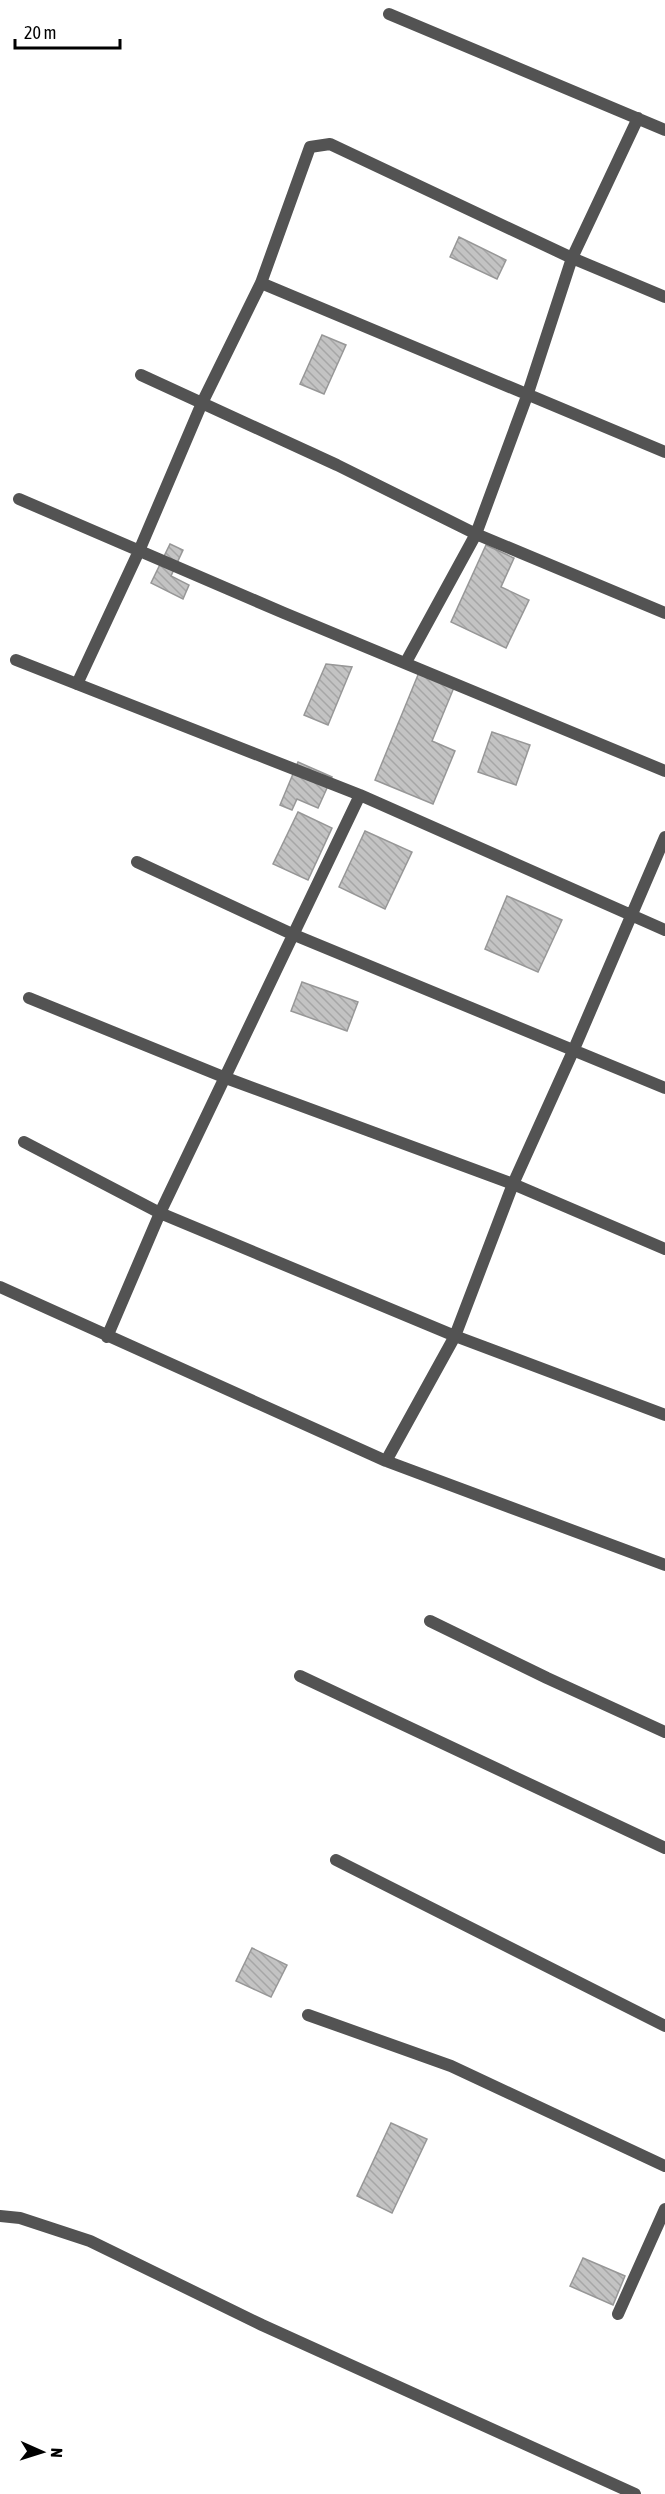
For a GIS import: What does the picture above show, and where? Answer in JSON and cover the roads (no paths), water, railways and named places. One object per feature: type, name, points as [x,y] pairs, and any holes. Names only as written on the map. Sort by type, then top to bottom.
[{"type":"street","points":[[389,14],[665,130]]},
{"type":"street","points":[[406,662],[476,534],[527,396],[572,258],[638,118]]},
{"type":"street","points":[[77,684],[139,551],[202,404],[261,283],[310,147],[330,144],[572,258],[665,297]]},
{"type":"street","points":[[261,283],[665,452]]},
{"type":"street","points":[[141,375],[337,465],[476,534],[665,613]]},
{"type":"street","points":[[19,500],[665,771]]},
{"type":"street","points":[[16,660],[360,795],[665,930]]},
{"type":"street","points":[[107,1337],[160,1213],[360,795]]},
{"type":"street","points":[[386,1461],[455,1336],[513,1184],[665,837]]},
{"type":"street","points":[[137,862],[292,934],[665,1088]]},
{"type":"street","points":[[29,998],[226,1078],[513,1184],[665,1249]]},
{"type":"street","points":[[24,1142],[160,1213],[455,1336],[665,1415]]},
{"type":"street","points":[[0,1287],[386,1461],[665,1565]]},
{"type":"street","points":[[430,1621],[665,1732]]},
{"type":"street","points":[[300,1676],[665,1848]]},
{"type":"street","points":[[336,1860],[665,2026]]},
{"type":"street","points":[[308,2014],[451,2066],[665,2166]]},
{"type":"street","points":[[618,2314],[665,2209]]},
{"type":"street","points":[[0,2216],[20,2217],[90,2241],[262,2325],[635,2494]]}]
